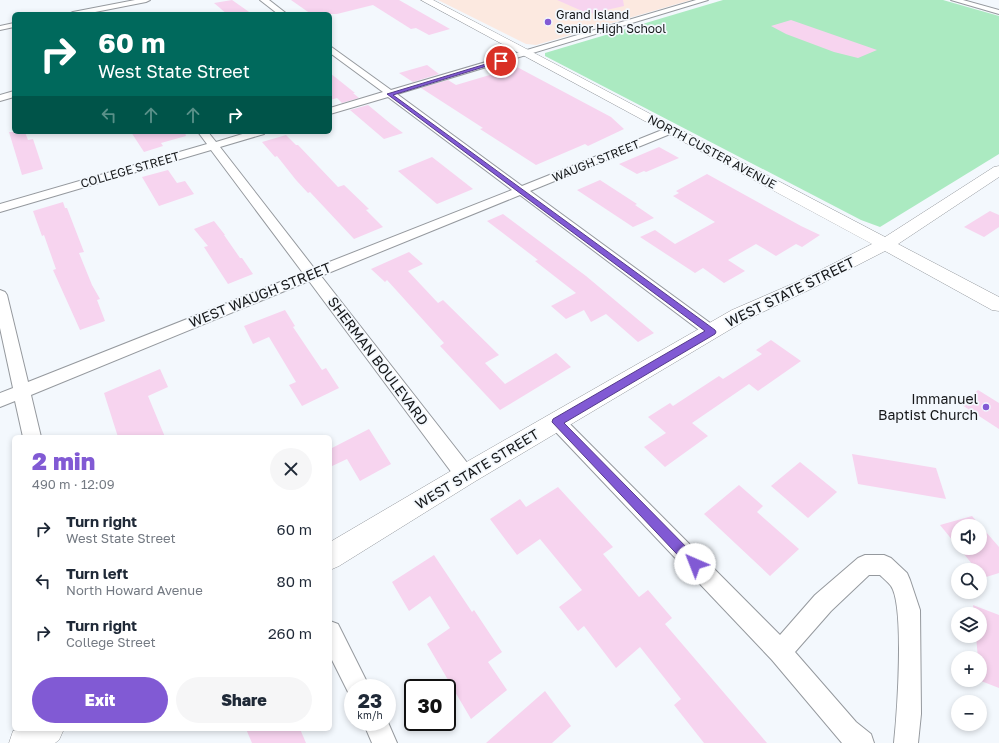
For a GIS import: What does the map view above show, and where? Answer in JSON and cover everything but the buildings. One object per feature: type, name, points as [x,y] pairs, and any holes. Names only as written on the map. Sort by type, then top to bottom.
[{"type":"street","points":[[96,0],[105,11]]},
{"type":"street","points":[[94,12],[105,11],[146,0]]},
{"type":"street","points":[[264,0],[280,12]]},
{"type":"street","name":"NORTH CUSTER AVENUE","points":[[426,0],[999,305]]},
{"type":"street","points":[[332,110],[704,0]]},
{"type":"street","points":[[955,0],[999,12]]},
{"type":"street","points":[[972,4],[983,0]]},
{"type":"street","points":[[0,28],[12,25]]},
{"type":"street","points":[[332,51],[712,332]]},
{"type":"street","points":[[0,98],[12,95]]},
{"type":"street","name":"WAUGH STREET","points":[[521,191],[672,130]]},
{"type":"street","name":"SHERMAN BOULEVARD","points":[[204,134],[465,475]]},
{"type":"street","name":"COLLEGE STREET","points":[[0,208],[253,134]]},
{"type":"street","name":"WEST STATE STREET","points":[[332,556],[465,475],[740,315],[805,285],[884,245],[999,170]]},
{"type":"street","name":"WEST WAUGH STREET","points":[[0,400],[521,191]]},
{"type":"street","points":[[0,295],[32,435]]},
{"type":"street","points":[[557,422],[780,652],[847,730],[862,743]]},
{"type":"street","points":[[780,652],[823,603],[865,565],[884,565],[900,580],[909,610],[909,714],[906,743]]},
{"type":"street","points":[[332,636],[354,679]]},
{"type":"street","points":[[25,743],[45,731]]},
{"type":"street","points":[[379,731],[385,743]]},
{"type":"shaded area","name":"Grand Island Senior High School","points":[[438,0],[691,0],[536,45],[526,44]]},
{"type":"green space","points":[[723,0],[943,0],[999,16],[999,154],[880,227],[861,220],[545,56],[545,53]]},
{"type":"place","name":"Grand Island Senior High School","points":[[548,22]]},
{"type":"place","name":"Immanuel Baptist Church","points":[[986,407]]},
{"type":"route","points":[[501,61],[389,94],[712,332],[557,422],[695,564]]}]
